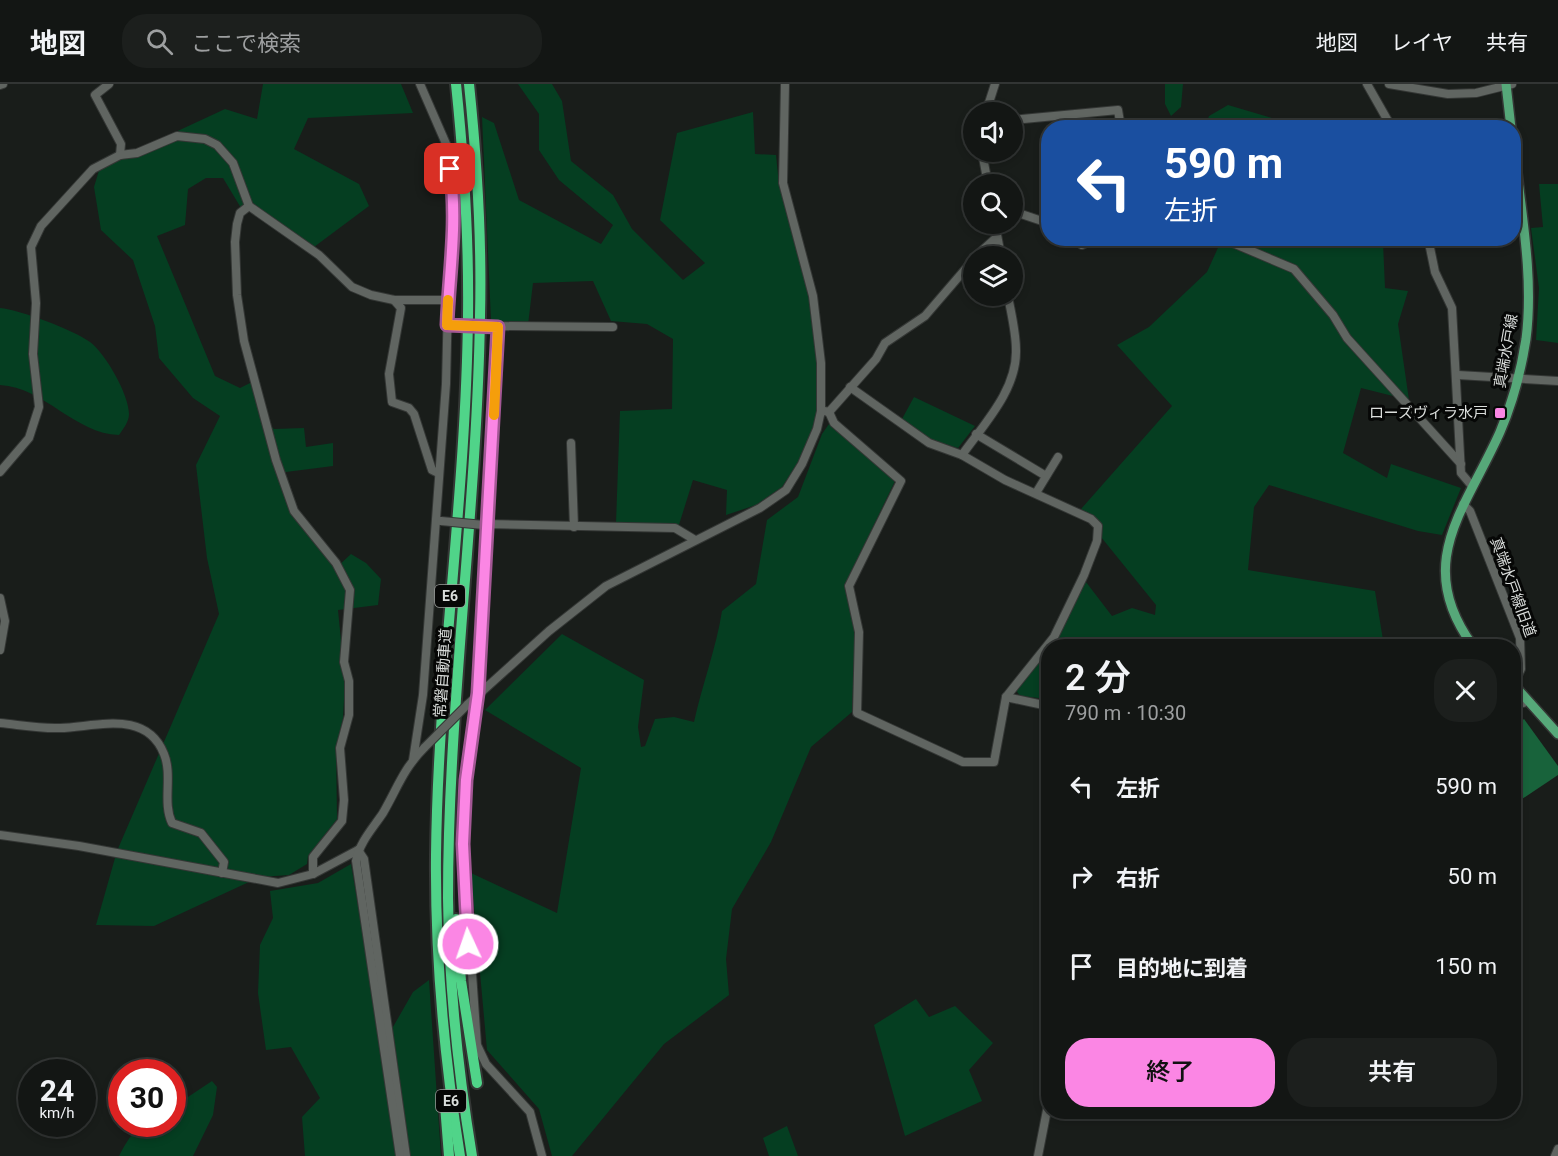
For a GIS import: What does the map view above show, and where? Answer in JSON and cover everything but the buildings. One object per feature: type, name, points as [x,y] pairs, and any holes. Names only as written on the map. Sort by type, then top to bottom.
[{"type":"highway","name":"常磐自動車道","points":[[456,84],[467,225],[466,374],[444,688],[436,842],[437,947],[444,1045],[460,1156]]},
{"type":"highway","name":"常磐自動車道","points":[[469,84],[476,145],[479,225],[479,374],[451,783],[449,853],[455,1023],[472,1156]]},
{"type":"highway","points":[[449,853],[461,981],[477,1083]]},
{"type":"highway","points":[[444,1045],[449,1156]]},
{"type":"main road","points":[[1508,84],[1510,120]]},
{"type":"main road","name":"真端水戸線","points":[[1469,639],[1452,609],[1446,578],[1450,536],[1463,504],[1500,432],[1518,379],[1526,338],[1528,295],[1521,222]]},
{"type":"main road","points":[[1521,692],[1558,734]]},
{"type":"street","points":[[109,84],[95,95],[121,144],[120,155]]},
{"type":"street","points":[[412,760],[423,695],[438,521],[438,473],[446,384],[448,300],[453,234],[453,191],[447,146],[420,84]]},
{"type":"street","points":[[785,84],[783,183],[813,296],[825,412],[834,423],[901,481],[849,586],[859,632],[857,713],[963,762],[994,762],[1006,697],[1041,653]]},
{"type":"street","points":[[989,102],[995,84]]},
{"type":"street","points":[[1367,84],[1387,120]]},
{"type":"street","points":[[1389,84],[1448,94],[1476,93],[1508,84]]},
{"type":"street","points":[[1023,119],[1118,110],[1120,120]]},
{"type":"street","points":[[0,472],[29,438],[39,407],[40,392],[33,354],[36,303],[31,247],[41,226],[93,169],[120,155],[137,153],[177,136],[205,139],[217,145],[234,163],[249,206],[319,255],[352,287],[371,295],[394,300],[448,300]]},
{"type":"street","points":[[249,206],[240,213],[237,224],[237,295],[244,341],[276,460],[294,511],[336,563],[351,590],[344,662],[349,681],[349,715],[340,748],[344,800],[342,821],[313,856],[313,874]]},
{"type":"street","points":[[1023,215],[1041,221]]},
{"type":"street","points":[[997,234],[999,246]]},
{"type":"street","points":[[988,246],[997,237]]},
{"type":"street","points":[[1240,246],[1293,269],[1333,315],[1347,338],[1461,464]]},
{"type":"street","points":[[1430,246],[1435,272],[1452,308],[1458,375],[1462,476],[1472,486]]},
{"type":"street","points":[[400,1156],[356,861],[358,850],[412,760],[478,693],[606,586],[760,508],[786,490],[802,464],[825,412],[876,359],[885,343],[925,316],[963,272]]},
{"type":"street","points":[[394,300],[401,308],[389,374],[393,402],[410,408],[414,414],[432,470],[438,473]]},
{"type":"street","points":[[962,455],[1002,397],[1015,370],[1016,342],[1010,306]]},
{"type":"street","points":[[449,325],[613,327]]},
{"type":"street","points":[[496,326],[478,693],[466,780],[463,844],[477,1045],[486,1064],[530,1112],[542,1156]]},
{"type":"street","points":[[1458,375],[1558,381]]},
{"type":"street","points":[[850,387],[928,443],[962,455],[1005,480],[1091,519],[1098,526],[1097,541],[1084,575],[1052,639]]},
{"type":"street","points":[[976,434],[1046,476]]},
{"type":"street","points":[[571,442],[574,527]]},
{"type":"street","points":[[1036,493],[1059,457]]},
{"type":"street","name":"真端水戸線旧道","points":[[1463,504],[1470,512],[1520,639]]},
{"type":"street","points":[[438,521],[574,527],[675,528],[695,540]]},
{"type":"street","points":[[0,598],[5,621],[0,650]]},
{"type":"street","points":[[1006,697],[1041,704]]},
{"type":"street","points":[[0,723],[57,728],[117,723],[128,724],[147,734],[161,747],[168,765],[168,806],[172,823],[201,833],[224,862],[222,873]]},
{"type":"street","points":[[0,835],[79,846],[278,882],[313,874],[358,850]]},
{"type":"street","points":[[358,850],[364,859],[406,1156]]},
{"type":"street","points":[[1038,1156],[1045,1119]]},
{"type":"street","points":[[1555,1156],[1558,1149]]},
{"type":"shaded area","points":[[263,84],[401,84],[413,113],[308,118],[294,149],[359,184],[369,206],[314,247],[272,221],[263,211],[253,205],[241,208],[223,178],[206,178],[188,189],[185,225],[157,236],[215,376],[240,388],[252,382],[261,418],[274,429],[304,428],[306,447],[333,443],[333,466],[278,473],[291,513],[336,568],[351,554],[366,563],[381,579],[378,605],[338,610],[345,681],[343,718],[336,748],[337,819],[308,856],[307,864],[289,875],[260,877],[154,926],[96,925],[117,851],[219,614],[207,558],[196,465],[220,416],[193,398],[159,358],[155,326],[133,260],[101,230],[94,187],[100,167],[225,109],[257,119]]},
{"type":"shaded area","points":[[518,84],[552,84],[562,101],[571,161],[613,195],[632,229],[683,280],[705,263],[660,220],[677,133],[753,112],[755,154],[776,155],[779,185],[809,297],[818,363],[817,411],[813,429],[798,462],[782,487],[756,505],[726,515],[727,490],[693,480],[678,528],[616,523],[620,411],[672,409],[673,339],[647,324],[611,321],[593,281],[533,283],[528,325],[491,320],[482,117],[494,123],[519,200],[601,244],[613,225],[559,180],[539,150],[539,114]]},
{"type":"shaded area","points":[[1165,84],[1183,84],[1181,107],[1171,116],[1165,104]]},
{"type":"shaded area","points":[[1228,105],[1279,120],[1208,120],[1209,116]]},
{"type":"shaded area","points":[[1539,184],[1558,184],[1558,343],[1536,340],[1539,288],[1531,228],[1543,227]]},
{"type":"shaded area","points":[[1219,246],[1383,246],[1385,288],[1408,291],[1398,324],[1409,400],[1361,388],[1343,453],[1387,478],[1391,464],[1461,488],[1442,535],[1418,531],[1269,485],[1254,507],[1248,570],[1375,591],[1383,639],[1054,639],[1086,582],[1112,616],[1132,608],[1155,615],[1156,605],[1101,537],[1101,523],[1081,509],[1172,406],[1117,345],[1149,327],[1207,272]]},
{"type":"shaded area","points":[[0,308],[20,312],[60,326],[82,337],[96,348],[116,375],[128,406],[128,420],[119,435],[103,433],[88,427],[31,394],[0,385]]},
{"type":"shaded area","points":[[914,397],[975,426],[958,448],[929,439],[902,419]]},
{"type":"shaded area","points":[[829,424],[895,481],[845,585],[855,635],[852,712],[811,747],[771,842],[732,909],[726,959],[729,995],[664,1044],[572,1156],[552,1156],[539,1109],[487,1050],[471,873],[557,913],[581,768],[485,710],[562,634],[644,680],[638,727],[641,747],[645,746],[655,719],[674,717],[694,722],[722,611],[756,584],[767,520],[798,497],[822,434]]},
{"type":"shaded area","points":[[1041,658],[1041,698],[1020,696],[1016,690]]},
{"type":"shaded area","points":[[1524,719],[1558,766],[1558,775],[1522,799],[1521,798],[1521,721]]},
{"type":"shaded area","points":[[351,864],[379,1031],[393,1027],[413,992],[429,980],[441,1156],[305,1156],[302,1117],[320,1098],[291,1047],[266,1050],[258,993],[260,945],[273,918],[270,891],[318,883]]},
{"type":"shaded area","points":[[916,999],[929,1017],[955,1006],[993,1043],[969,1070],[982,1101],[905,1136],[874,1025]]},
{"type":"shaded area","points":[[212,1081],[217,1087],[213,1115],[193,1156],[119,1156],[130,1137],[186,1137],[186,1098]]},
{"type":"shaded area","points":[[787,1126],[798,1156],[769,1156],[763,1138]]},
{"type":"slow traffic","points":[[448,300],[447,325],[498,327],[494,415]]},
{"type":"place","name":"ローズヴィラ水戸","points":[[1500,413]]},
{"type":"route","points":[[450,169],[453,191],[453,234],[447,325],[498,327],[478,693],[466,780],[463,844],[468,944]]}]
